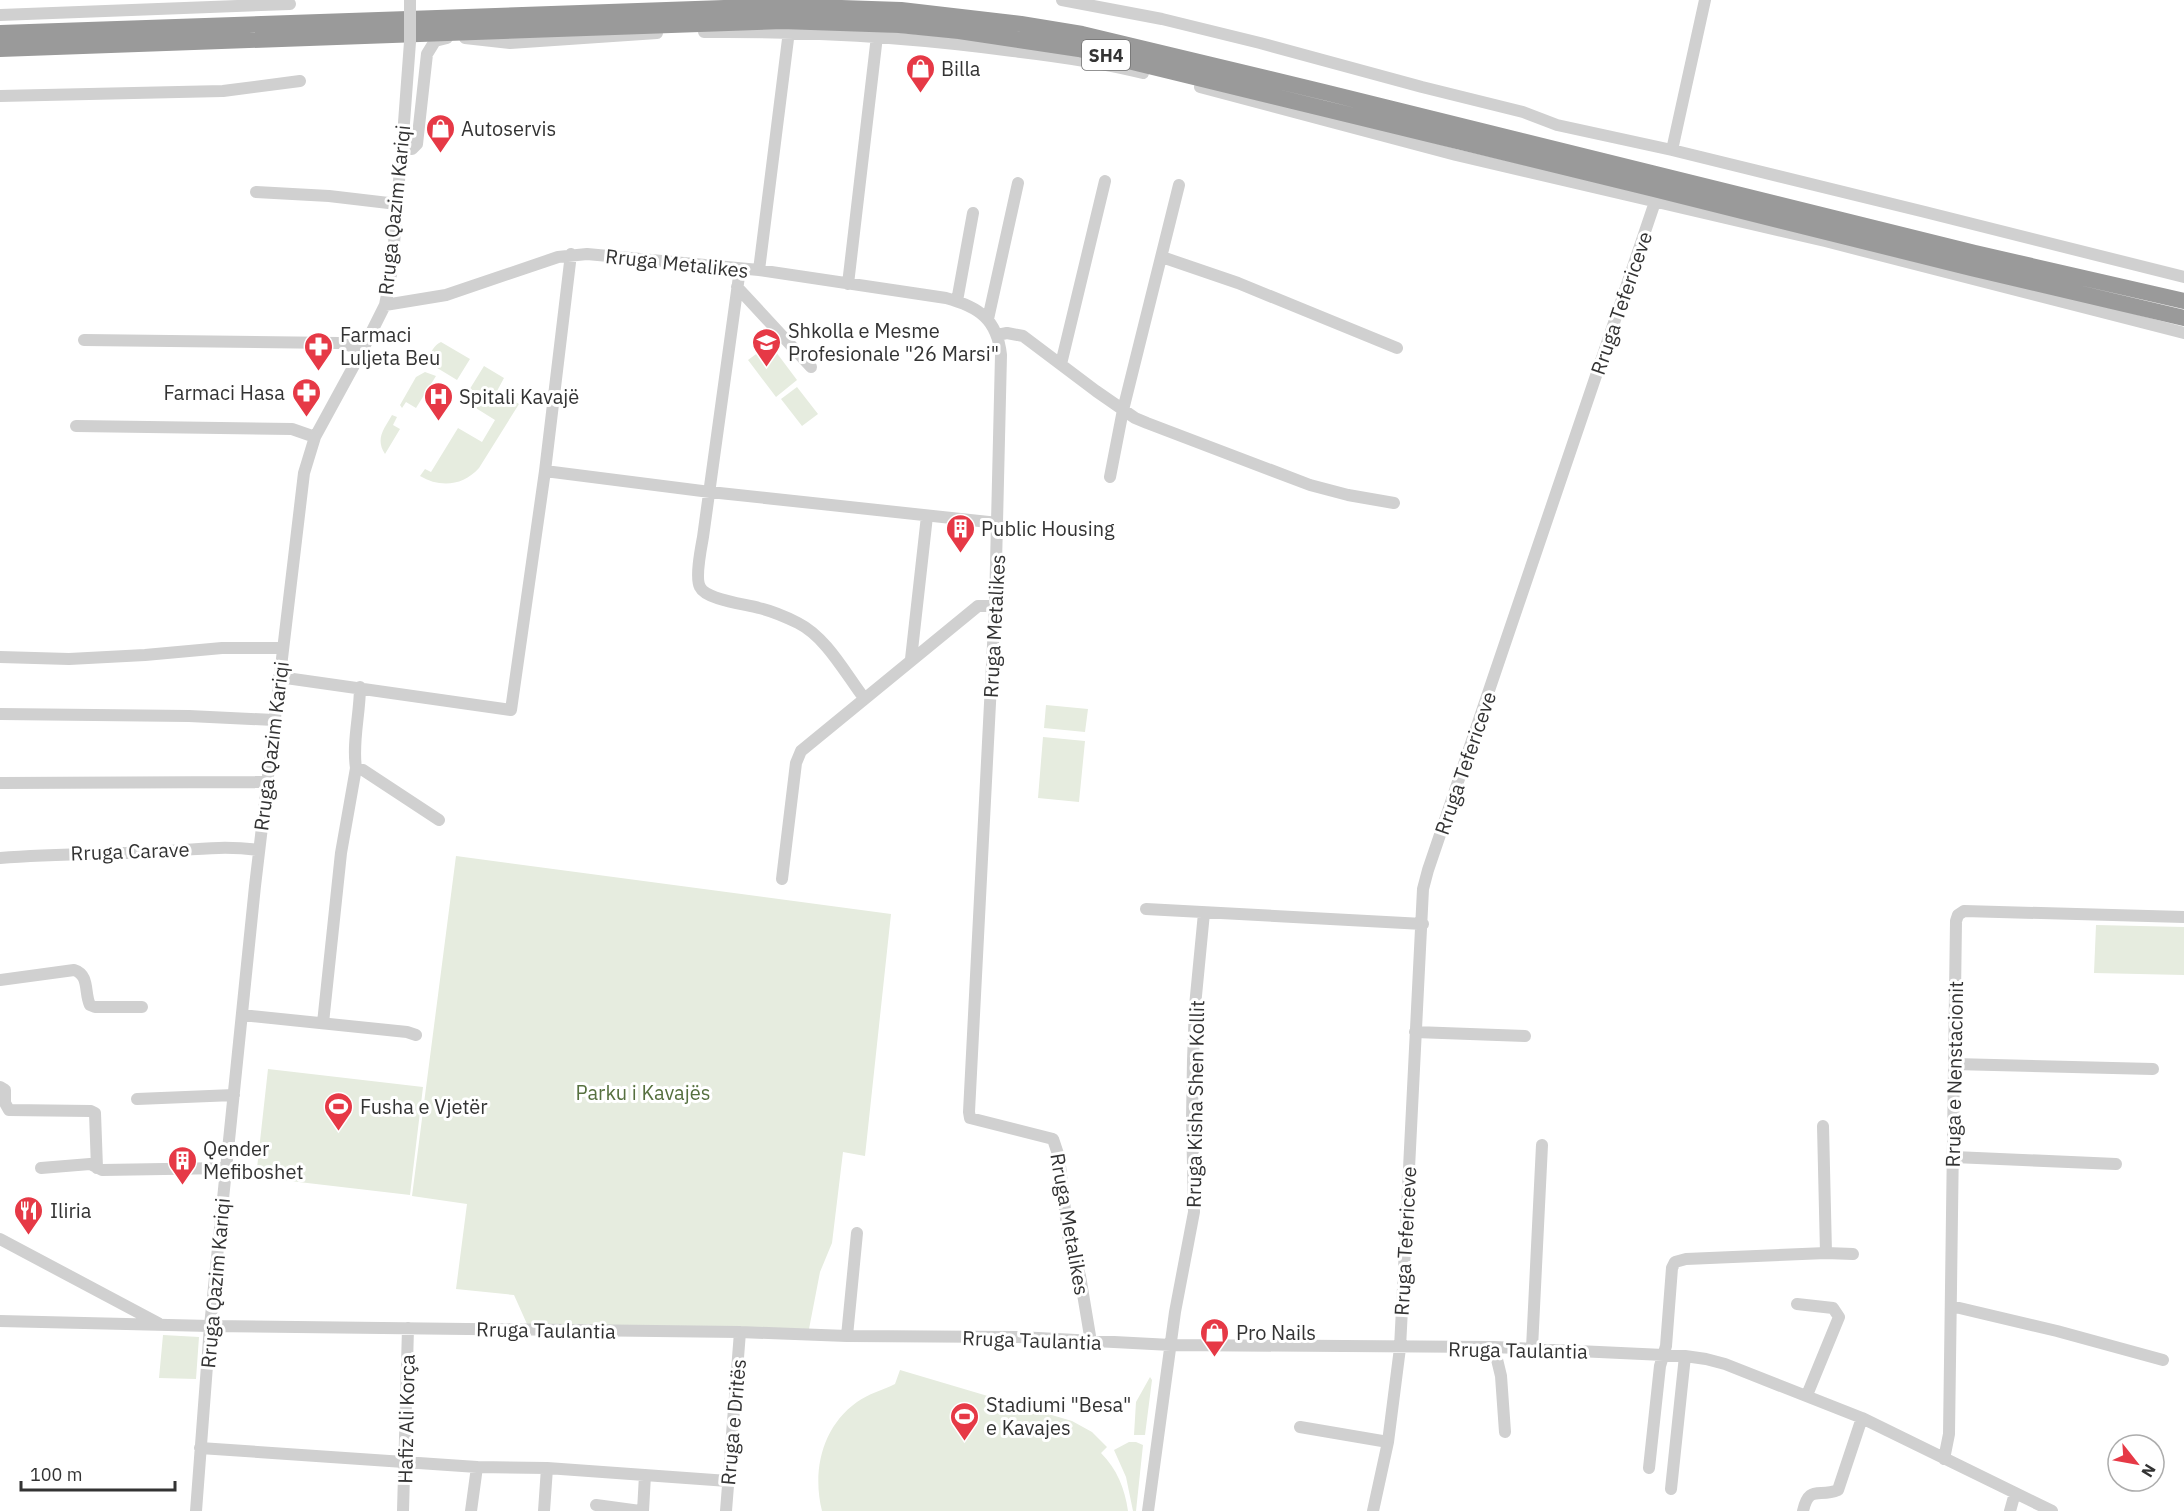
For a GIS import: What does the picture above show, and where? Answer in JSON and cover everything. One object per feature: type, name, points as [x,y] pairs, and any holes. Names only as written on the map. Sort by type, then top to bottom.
[{"type":"highway","name":"SH4","points":[[0,33],[782,6],[901,10],[1011,22],[1127,44],[1975,253],[2184,301]]},
{"type":"highway","name":"SH4","points":[[0,49],[782,21],[919,27],[1006,37],[1079,49],[2184,318]]},
{"type":"highway","points":[[1761,216],[1772,224],[1823,236],[1828,242]]},
{"type":"street","name":"Rruga Qazim Kariqi","points":[[196,1511],[210,1326],[259,850],[304,473],[315,437],[385,305],[392,269],[402,149],[410,42],[410,0]]},
{"type":"street","points":[[1062,0],[1162,19],[1260,43],[1523,112],[1557,125],[1672,150],[2184,278]]},
{"type":"street","points":[[1672,150],[1705,0]]},
{"type":"street","points":[[0,15],[215,4],[290,4]]},
{"type":"street","points":[[759,270],[789,31]]},
{"type":"street","points":[[402,149],[412,149],[417,144],[427,54],[435,41],[441,38],[510,43],[673,32],[789,31],[961,44],[1033,53],[1138,71],[1456,155],[1512,166],[1828,242],[2184,333]]},
{"type":"street","points":[[848,284],[877,36]]},
{"type":"street","points":[[0,96],[223,91],[300,81]]},
{"type":"street","points":[[1061,364],[1105,181]]},
{"type":"street","points":[[988,318],[1018,183]]},
{"type":"street","points":[[1110,477],[1123,410],[1179,185]]},
{"type":"street","points":[[256,192],[328,196],[397,204]]},
{"type":"street","name":"Rruga Tefericeve","points":[[1373,1511],[1388,1442],[1400,1348],[1415,1032],[1423,924],[1421,908],[1428,870],[1655,202]]},
{"type":"street","points":[[957,301],[973,213]]},
{"type":"street","points":[[279,677],[511,710],[545,471],[571,254]]},
{"type":"street","name":"Rruga Metalikes","points":[[385,305],[446,295],[571,254],[587,254],[759,270],[957,301],[977,309],[988,318],[997,335],[1001,355],[998,523],[969,1112],[970,1118],[1053,1139],[1059,1157],[1068,1236],[1080,1276],[1091,1342]]},
{"type":"street","points":[[1162,257],[1238,283],[1397,348]]},
{"type":"street","points":[[740,269],[698,581],[700,588],[714,597],[762,608],[805,628],[823,644],[864,698]]},
{"type":"street","points":[[737,287],[811,367]]},
{"type":"street","points":[[997,335],[1007,333],[1023,336],[1123,410],[1148,423],[1310,485],[1348,495],[1394,503]]},
{"type":"street","points":[[84,340],[339,343],[363,349]]},
{"type":"street","points":[[76,426],[292,429],[315,437]]},
{"type":"street","points":[[545,471],[710,492],[998,523]]},
{"type":"street","points":[[911,660],[927,516]]},
{"type":"street","points":[[782,879],[798,756],[806,745],[978,606],[995,606]]},
{"type":"street","points":[[0,657],[69,659],[222,648],[283,648]]},
{"type":"street","points":[[323,1023],[341,853],[356,768],[354,757],[360,709],[360,687]]},
{"type":"street","points":[[0,714],[189,716],[274,720]]},
{"type":"street","points":[[356,768],[439,820]]},
{"type":"street","points":[[0,783],[267,782]]},
{"type":"street","name":"Rruga Carave","points":[[0,858],[218,847],[259,850]]},
{"type":"street","points":[[1146,909],[1423,924]]},
{"type":"street","name":"Rruga e Nenstacionit","points":[[1944,1459],[1949,1434],[1951,1202],[1954,1157],[1956,921],[1958,915],[1964,911],[2184,917]]},
{"type":"street","name":"Rruga Kisha Shen Kollit","points":[[1148,1511],[1171,1345],[1194,1212],[1193,1060],[1204,913]]},
{"type":"street","points":[[0,980],[74,970],[80,972],[84,978],[90,1005],[95,1007],[142,1007]]},
{"type":"street","points":[[242,1015],[407,1032],[416,1035]]},
{"type":"street","points":[[1415,1032],[1525,1036]]},
{"type":"street","points":[[1954,1064],[2153,1069]]},
{"type":"street","points":[[0,1087],[5,1090],[5,1103],[9,1110],[92,1111],[95,1113],[97,1168]]},
{"type":"street","points":[[137,1099],[234,1095]]},
{"type":"street","points":[[1823,1126],[1826,1253]]},
{"type":"street","points":[[1532,1348],[1542,1145]]},
{"type":"street","points":[[1954,1157],[2116,1164]]},
{"type":"street","points":[[41,1168],[90,1164],[102,1170],[226,1168]]},
{"type":"street","points":[[847,1336],[857,1233]]},
{"type":"street","name":"Rruga Taulantia","points":[[0,1239],[162,1325],[1019,1337],[1171,1345],[1494,1347],[1685,1356],[1725,1364],[1862,1418],[2052,1511]]},
{"type":"street","points":[[1649,1468],[1660,1366],[1666,1346],[1671,1275],[1675,1262],[1686,1259],[1826,1253],[1853,1254]]},
{"type":"street","points":[[1797,1304],[1833,1308],[1839,1317],[1807,1395]]},
{"type":"street","points":[[1951,1306],[2163,1360]]},
{"type":"street","points":[[0,1321],[162,1325]]},
{"type":"street","name":"Hafiz Ali Korça","points":[[404,1511],[408,1328]]},
{"type":"street","name":"Rruga e Dritës","points":[[726,1511],[740,1332]]},
{"type":"street","points":[[1494,1347],[1501,1376],[1505,1432]]},
{"type":"street","points":[[1671,1489],[1685,1356]]},
{"type":"street","points":[[1803,1511],[1805,1500],[1810,1494],[1830,1493],[1838,1490],[1862,1418]]},
{"type":"street","points":[[1300,1427],[1388,1442]]},
{"type":"street","points":[[200,1448],[728,1481]]},
{"type":"street","points":[[471,1511],[477,1467]]},
{"type":"street","points":[[544,1511],[547,1468]]},
{"type":"street","points":[[596,1505],[642,1511],[645,1475]]},
{"type":"street","points":[[2010,1511],[2015,1493]]},
{"type":"green space","points":[[441,342],[470,359],[457,380],[429,363],[432,351]]},
{"type":"green space","points":[[770,344],[797,380],[776,397],[748,360]]},
{"type":"green space","points":[[484,366],[504,378],[497,391],[519,404],[473,474],[459,482],[451,483],[435,482],[420,476],[425,469],[431,472],[458,428],[482,442],[495,420],[463,400]]},
{"type":"green space","points":[[425,372],[436,376],[416,408],[406,402],[402,408],[400,405],[416,377]]},
{"type":"green space","points":[[797,387],[818,414],[802,426],[781,399]]},
{"type":"green space","points":[[392,415],[397,417],[393,425],[400,429],[385,454],[381,439]]},
{"type":"green space","points":[[1046,705],[1088,709],[1085,732],[1044,728]]},
{"type":"green space","points":[[1043,737],[1085,741],[1079,802],[1038,798]]},
{"type":"green space","name":"Parku i Kavajës","points":[[456,856],[891,914],[865,1156],[843,1152],[832,1243],[820,1272],[809,1329],[527,1324],[514,1295],[456,1289],[467,1204],[412,1196]]},
{"type":"green space","points":[[2096,925],[2184,927],[2184,975],[2094,973]]},
{"type":"green space","name":"Fusha e Vjetër","points":[[268,1069],[423,1087],[410,1195],[256,1177]]},
{"type":"green space","points":[[163,1335],[199,1337],[196,1379],[159,1378]]},
{"type":"green space","name":"Stadiumi \"Besa\" e Kavajes","points":[[900,1370],[1072,1421],[1092,1432],[1107,1447],[1101,1453],[1112,1466],[1119,1480],[1128,1511],[822,1511],[818,1481],[819,1466],[828,1437],[835,1424],[857,1402],[895,1384]]},
{"type":"green space","points":[[1150,1377],[1152,1380],[1145,1435],[1134,1435],[1136,1402]]},
{"type":"green space","points":[[1129,1442],[1143,1445],[1136,1511],[1133,1511],[1126,1477],[1114,1450]]},
{"type":"place","name":"Billa","points":[[920,94]]},
{"type":"place","name":"Autoservis","points":[[440,154]]},
{"type":"place","name":"Shkolla e Mesme Profesionale \"26 Marsi\"","points":[[767,368]]},
{"type":"place","name":"Farmaci Luljeta Beu","points":[[319,372]]},
{"type":"place","name":"Farmaci Hasa","points":[[306,418]]},
{"type":"place","name":"Spitali Kavajë","points":[[438,422]]},
{"type":"place","name":"Public Housing","points":[[960,554]]},
{"type":"place","name":"Fusha e Vjetër","points":[[339,1132]]},
{"type":"place","name":"Qender Mefiboshet","points":[[182,1186]]},
{"type":"place","name":"Iliria","points":[[29,1236]]},
{"type":"place","name":"Pro Nails","points":[[1215,1358]]},
{"type":"place","name":"Stadiumi \"Besa\" e Kavajes","points":[[965,1442]]}]
